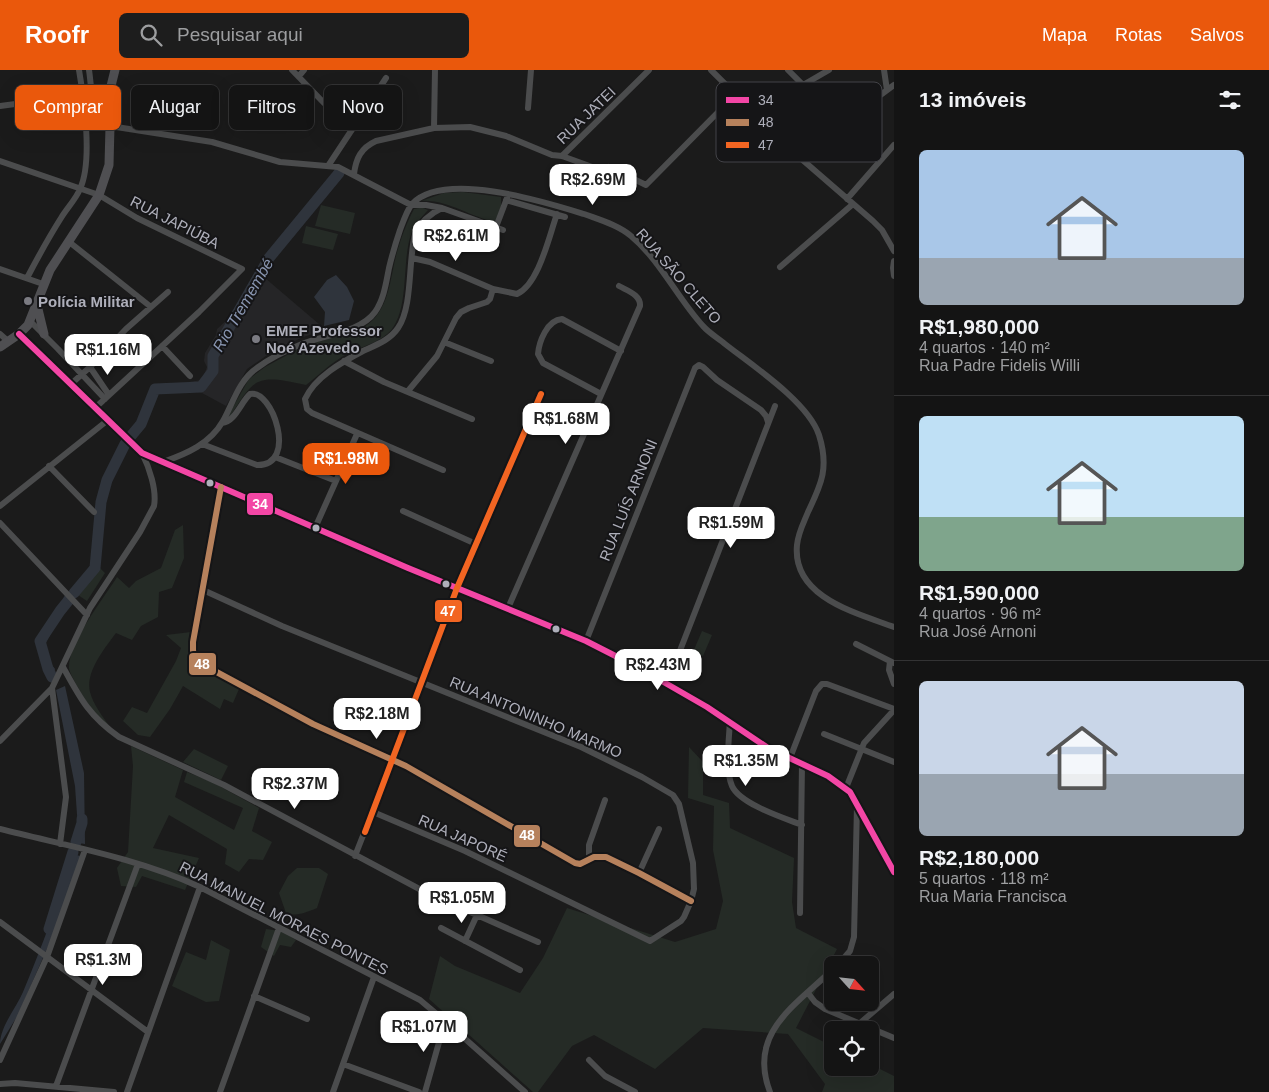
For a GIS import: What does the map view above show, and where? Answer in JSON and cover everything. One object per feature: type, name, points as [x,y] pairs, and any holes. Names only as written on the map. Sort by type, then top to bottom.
[{"type":"main road","points":[[112,85],[115,70]]},
{"type":"main road","points":[[0,348],[19,334],[30,321],[43,284],[98,195],[109,165],[110,130]]},
{"type":"main road","points":[[36,303],[44,334]]},
{"type":"street","points":[[79,70],[82,85]]},
{"type":"street","points":[[89,70],[92,85]]},
{"type":"street","points":[[292,70],[324,103]]},
{"type":"street","points":[[299,76],[304,70]]},
{"type":"street","points":[[434,70],[434,128]]},
{"type":"street","points":[[528,108],[531,70]]},
{"type":"street","name":"RUA JATEI","points":[[562,156],[650,70]]},
{"type":"street","points":[[711,70],[723,82]]},
{"type":"street","points":[[788,70],[801,82]]},
{"type":"street","points":[[809,82],[829,70]]},
{"type":"street","points":[[884,70],[887,90]]},
{"type":"street","points":[[381,85],[386,78]]},
{"type":"street","points":[[882,94],[894,85]]},
{"type":"street","points":[[0,106],[15,104]]},
{"type":"street","points":[[354,174],[358,157],[369,144],[391,137],[434,128],[464,126],[483,129],[518,140],[552,155],[562,156],[607,170],[646,185],[716,114]]},
{"type":"street","points":[[121,128],[212,142],[280,162],[338,167],[411,205],[442,208],[503,230]]},
{"type":"street","points":[[27,278],[59,220],[80,189],[86,151],[85,130]]},
{"type":"street","points":[[328,166],[351,130]]},
{"type":"street","points":[[882,160],[894,147]]},
{"type":"street","name":"RUA JAPIÚBA","points":[[0,161],[98,195],[137,218],[242,269],[200,312],[162,346]]},
{"type":"street","points":[[805,162],[882,230],[894,251]]},
{"type":"street","points":[[847,199],[880,162]]},
{"type":"street","name":"RUA SÃO CLETO","points":[[411,205],[428,193],[446,189],[468,189],[571,210],[610,224],[627,233],[668,278],[703,326],[783,390],[807,412],[818,431],[825,462],[822,481],[802,526],[797,543],[797,552],[802,572],[813,588],[823,596],[843,607],[894,627]]},
{"type":"street","points":[[496,227],[507,197]]},
{"type":"street","name":"RUA SÃO CLETO","points":[[507,197],[565,217]]},
{"type":"street","points":[[780,267],[852,204]]},
{"type":"street","points":[[163,462],[186,454],[202,444],[222,423],[238,390],[256,368],[283,352],[304,343],[363,323],[375,312],[383,296],[392,254],[400,229],[411,205]]},
{"type":"street","points":[[442,208],[432,213],[418,227],[413,243],[405,311],[398,329],[385,341],[344,361],[316,384],[307,394],[305,404],[312,413],[443,470]]},
{"type":"street","points":[[412,258],[430,262],[493,289],[517,294],[528,287],[538,268],[557,214]]},
{"type":"street","points":[[68,241],[151,307]]},
{"type":"street","points":[[894,261],[894,276]]},
{"type":"street","points":[[0,269],[43,284]]},
{"type":"street","points":[[508,608],[621,351],[640,302],[637,296],[619,286]]},
{"type":"street","points":[[408,391],[433,362],[451,326],[461,312],[487,302],[493,289]]},
{"type":"street","points":[[71,384],[90,367],[126,328],[168,292]]},
{"type":"street","points":[[601,394],[543,363],[538,354],[542,338],[552,322],[562,319],[621,351]]},
{"type":"street","points":[[30,321],[107,397]]},
{"type":"street","points":[[0,334],[9,342]]},
{"type":"street","points":[[0,741],[52,688],[87,615],[140,532],[155,502],[152,480],[142,453],[19,334]]},
{"type":"street","points":[[444,342],[491,362]]},
{"type":"street","points":[[95,408],[162,346],[190,376]]},
{"type":"street","points":[[344,361],[359,370],[472,419]]},
{"type":"street","name":"RUA LUÍS ARNONI","points":[[586,641],[695,368],[699,365],[704,366],[717,380],[761,410],[768,422]]},
{"type":"street","points":[[90,367],[107,397]]},
{"type":"street","points":[[202,444],[257,465],[266,464],[276,457],[279,446],[279,434],[271,411],[259,394],[253,392],[250,394],[231,419],[228,422],[222,423]]},
{"type":"street","points":[[355,856],[457,588],[541,394]]},
{"type":"street","points":[[667,684],[775,406]]},
{"type":"street","points":[[0,506],[108,420]]},
{"type":"street","points":[[315,528],[357,434]]},
{"type":"street","points":[[142,453],[315,528],[586,641],[641,669],[730,721],[768,748],[828,776],[846,788],[858,804],[894,872]]},
{"type":"street","points":[[276,457],[336,481]]},
{"type":"street","points":[[49,466],[94,512]]},
{"type":"street","points":[[221,487],[193,642],[193,651],[198,662],[314,724],[393,759],[575,863],[580,864],[594,856],[606,857],[639,872],[691,901]]},
{"type":"street","points":[[403,512],[476,544]]},
{"type":"street","points":[[0,523],[87,615]]},
{"type":"street","name":"RUA ANTONINHO MARMO","points":[[203,590],[282,626],[607,759],[675,797],[679,804],[692,863],[694,880],[691,901],[680,921],[650,942]]},
{"type":"street","points":[[856,644],[892,662],[889,670],[894,684]]},
{"type":"street","points":[[63,667],[84,705],[104,726],[119,737],[200,773],[425,892],[538,942]]},
{"type":"street","points":[[790,758],[816,691],[822,684],[855,694],[894,710],[861,749],[846,788]]},
{"type":"street","points":[[52,688],[66,787],[66,807],[60,844]]},
{"type":"street","points":[[730,721],[729,770],[733,788],[746,800],[802,826]]},
{"type":"street","points":[[824,734],[894,762]]},
{"type":"street","points":[[800,914],[802,763]]},
{"type":"street","points":[[589,858],[589,845],[605,800]]},
{"type":"street","points":[[846,956],[850,951],[854,937],[858,804]]},
{"type":"street","name":"RUA JAPORÉ","points":[[373,812],[465,851],[650,942]]},
{"type":"street","name":"RUA MANUEL MORAES PONTES","points":[[0,829],[138,864],[175,876],[200,887],[420,1000],[525,1092]]},
{"type":"street","points":[[639,872],[659,829]]},
{"type":"street","points":[[0,1060],[85,850]]},
{"type":"street","points":[[56,1086],[138,864]]},
{"type":"street","points":[[127,1092],[200,887]]},
{"type":"street","points":[[466,942],[477,915]]},
{"type":"street","points":[[0,922],[148,1032]]},
{"type":"street","points":[[220,1092],[279,928]]},
{"type":"street","points":[[441,928],[520,970]]},
{"type":"street","points":[[334,1092],[374,977]]},
{"type":"street","points":[[770,1092],[764,1072],[764,1059],[768,1040],[777,1022],[824,978]]},
{"type":"street","points":[[808,994],[825,1009],[852,1021]]},
{"type":"street","points":[[862,1021],[894,994]]},
{"type":"street","points":[[254,996],[307,1019]]},
{"type":"street","points":[[425,1092],[445,1020]]},
{"type":"street","points":[[879,1032],[894,1038]]},
{"type":"street","points":[[589,1060],[605,1076],[635,1092]]},
{"type":"street","points":[[343,1064],[419,1092]]},
{"type":"street","points":[[0,1084],[15,1083],[114,1092]]},
{"type":"shaded area","points":[[463,192],[501,197],[501,207],[495,222],[449,205],[421,201],[444,193]]},
{"type":"shaded area","points":[[321,205],[355,213],[350,234],[315,226]]},
{"type":"shaded area","points":[[414,209],[428,210],[412,232],[407,255],[401,308],[398,319],[388,334],[340,358],[306,385],[276,380],[258,382],[244,395],[228,420],[225,421],[249,379],[265,367],[304,346],[359,330],[376,317],[385,300],[406,227]]},
{"type":"shaded area","points":[[306,226],[338,234],[333,250],[302,243]]},
{"type":"shaded area","name":"EMEF Professor Noé Azevedo","points":[[258,272],[326,330],[303,337],[273,351],[247,369],[226,406],[191,387],[189,382],[202,380],[207,367],[204,361],[205,353],[216,335],[217,329],[230,317],[248,293]]},
{"type":"shaded area","points":[[336,275],[347,287],[354,301],[349,320],[324,326],[325,312],[314,297],[327,280]]},
{"type":"shaded area","points":[[183,525],[184,558],[172,588],[159,592],[158,617],[141,626],[132,640],[116,633],[97,661],[90,676],[91,697],[110,727],[95,713],[72,676],[69,668],[74,646],[117,577],[129,588],[136,581],[161,568],[175,530]]},
{"type":"shaded area","points":[[98,566],[105,573],[87,601],[78,595]]},
{"type":"shaded area","points":[[65,595],[68,599],[44,647],[49,661],[55,669],[51,678],[41,646]]},
{"type":"shaded area","points":[[702,631],[712,635],[703,656],[693,652]]},
{"type":"shaded area","points":[[191,632],[192,661],[239,689],[233,703],[224,699],[220,709],[183,686],[170,709],[150,737],[138,735],[123,721],[132,707],[147,713],[176,661],[181,648],[166,635]]},
{"type":"shaded area","points":[[65,686],[84,773],[85,844],[79,843],[75,786],[56,690]]},
{"type":"shaded area","points":[[131,746],[183,770],[175,797],[234,830],[243,808],[184,782],[187,772],[212,782],[259,808],[252,831],[272,842],[263,860],[249,859],[239,872],[225,864],[227,849],[169,815],[153,848],[199,858],[185,890],[142,876],[136,887],[121,886],[117,868],[128,852],[133,766]]},
{"type":"shaded area","points":[[689,747],[703,762],[703,795],[729,803],[730,828],[794,858],[792,902],[796,928],[837,949],[833,956],[824,956],[824,974],[796,1028],[824,1042],[824,1076],[879,1076],[879,1068],[894,1076],[894,1092],[822,1092],[825,1084],[788,1034],[703,1028],[655,1069],[594,1035],[572,1046],[538,1092],[533,1092],[429,999],[440,956],[455,966],[520,993],[543,958],[567,908],[675,942],[716,929],[723,901],[713,850],[714,806],[688,798]]},
{"type":"shaded area","points":[[194,749],[228,766],[221,780],[183,762]]},
{"type":"shaded area","points":[[75,855],[81,856],[49,944],[18,1015],[0,1044],[5,1024],[23,992]]},
{"type":"shaded area","points":[[297,868],[319,868],[328,874],[317,908],[302,914],[290,914],[286,913],[279,893],[288,876]]},
{"type":"shaded area","points":[[266,929],[281,931],[296,940],[291,947],[280,945],[274,956],[261,947]]},
{"type":"shaded area","points":[[211,940],[230,950],[219,1001],[206,1002],[172,986],[186,952],[206,960]]},
{"type":"waterway","name":"Rio Tremembé","points":[[131,436],[141,424],[155,389],[201,387],[213,371],[213,356],[269,258],[339,173]]},
{"type":"waterway","name":"Rio Tremembé","points":[[74,593],[95,568],[101,502],[107,480],[125,444]]},
{"type":"waterway","name":"Rio Tremembé","points":[[52,677],[40,641],[68,601]]},
{"type":"waterway","name":"Rio Tremembé","points":[[76,842],[82,819]]},
{"type":"waterway","name":"Rio Tremembé","points":[[49,929],[73,852]]},
{"type":"transit line","name":"34","points":[[19,334],[142,453],[408,568],[586,641],[641,669],[707,707],[768,748],[828,776],[850,792],[894,872]]},
{"type":"transit line","name":"47","points":[[365,832],[457,588],[541,394]]},
{"type":"transit line","name":"48","points":[[221,487],[193,642],[193,651],[198,662],[313,724],[406,766],[575,863],[580,864],[594,857],[606,857],[691,901]]},
{"type":"place","name":"Polícia Militar","points":[[28,301]]},
{"type":"place","name":"EMEF Professor Noé Azevedo","points":[[256,339]]}]
